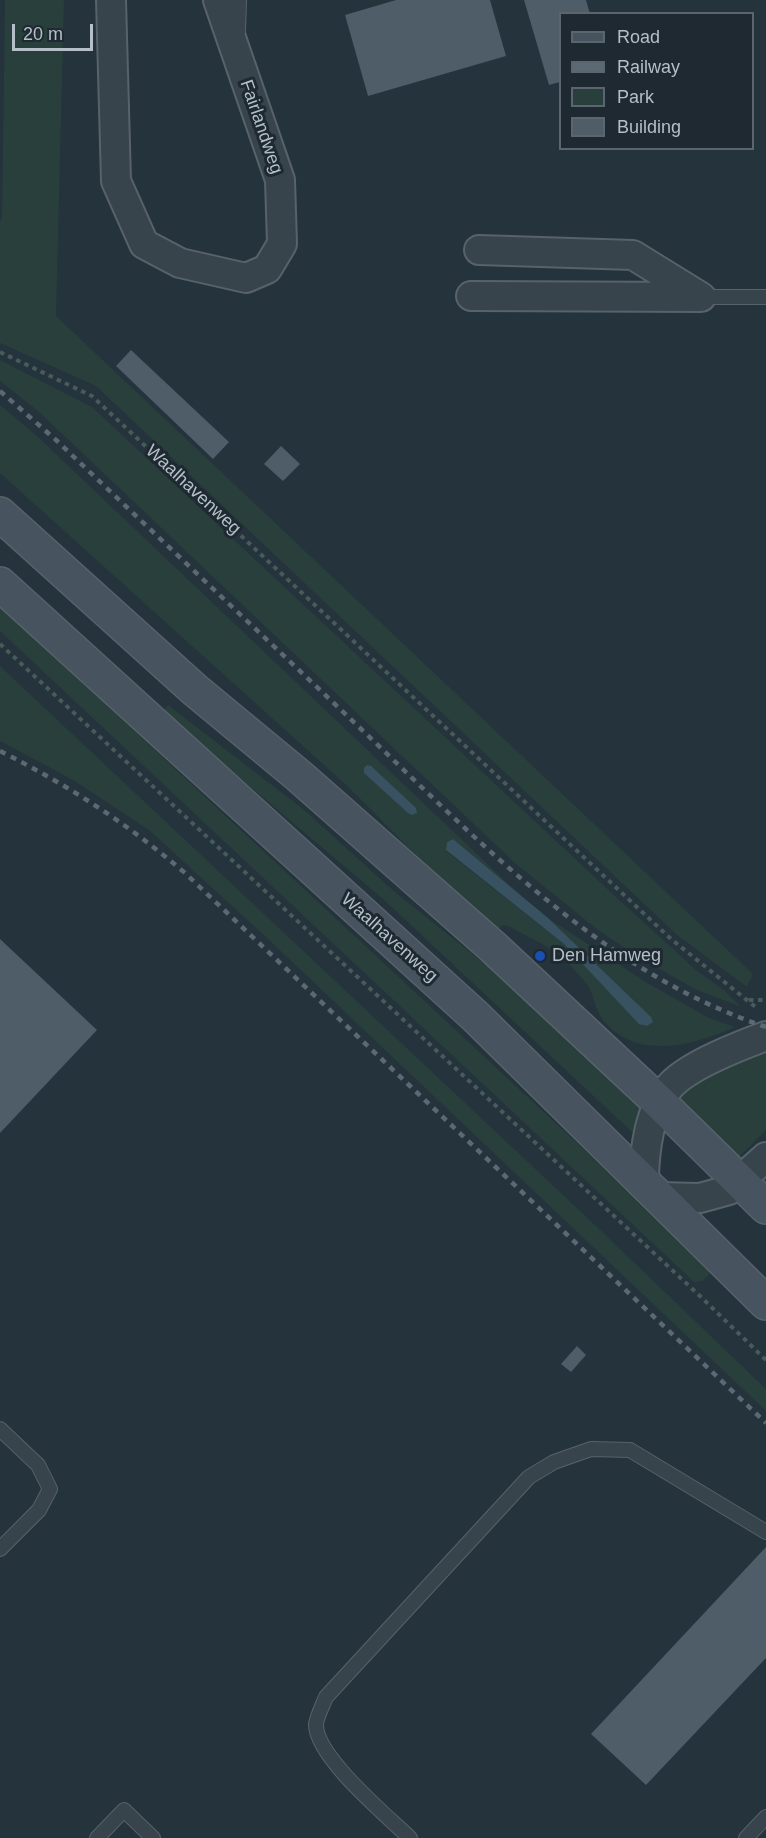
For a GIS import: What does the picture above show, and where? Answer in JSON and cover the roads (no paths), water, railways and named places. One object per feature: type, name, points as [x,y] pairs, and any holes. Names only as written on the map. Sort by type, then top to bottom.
[{"type":"street","name":"Fairlandweg","points":[[111,0],[116,181],[144,244],[180,263],[246,278],[267,269],[282,244],[280,180],[218,0]]},
{"type":"street","points":[[479,250],[633,255],[701,297]]},
{"type":"street","points":[[471,296],[701,297]]},
{"type":"street","points":[[0,514],[195,690],[299,776],[493,947],[660,1103],[766,1207]]},
{"type":"street","name":"Waalhavenweg","points":[[0,584],[475,1016],[766,1303]]},
{"type":"street","points":[[764,1025],[693,1068],[673,1083],[660,1103],[646,1150],[651,1190],[700,1197],[729,1190],[766,1157]]},
{"type":"street","points":[[612,1060],[624,1066],[652,1071],[693,1068]]},
{"type":"lane","points":[[238,0],[238,58]]},
{"type":"lane","points":[[701,297],[766,297]]},
{"type":"lane","points":[[0,1429],[38,1465],[50,1490],[39,1510],[0,1549]]},
{"type":"lane","points":[[410,1838],[333,1762],[322,1746],[316,1724],[326,1697],[530,1477],[554,1462],[591,1449],[630,1450],[766,1532]]},
{"type":"lane","points":[[97,1838],[124,1810],[153,1838]]},
{"type":"lane","points":[[746,1838],[766,1817]]},
{"type":"water","points":[[367,765],[371,766],[416,808],[417,813],[412,815],[408,813],[364,773]]},
{"type":"water","points":[[453,839],[548,918],[651,1017],[653,1022],[647,1026],[639,1024],[564,944],[446,850],[447,842]]},
{"type":"railway","points":[[0,391],[56,440],[452,816],[547,900],[598,939],[651,973],[706,1003],[766,1027]]},
{"type":"railway","points":[[0,751],[97,806],[141,837],[185,873],[766,1423]]},
{"type":"place","name":"Den Hamweg","points":[[540,956]]}]
